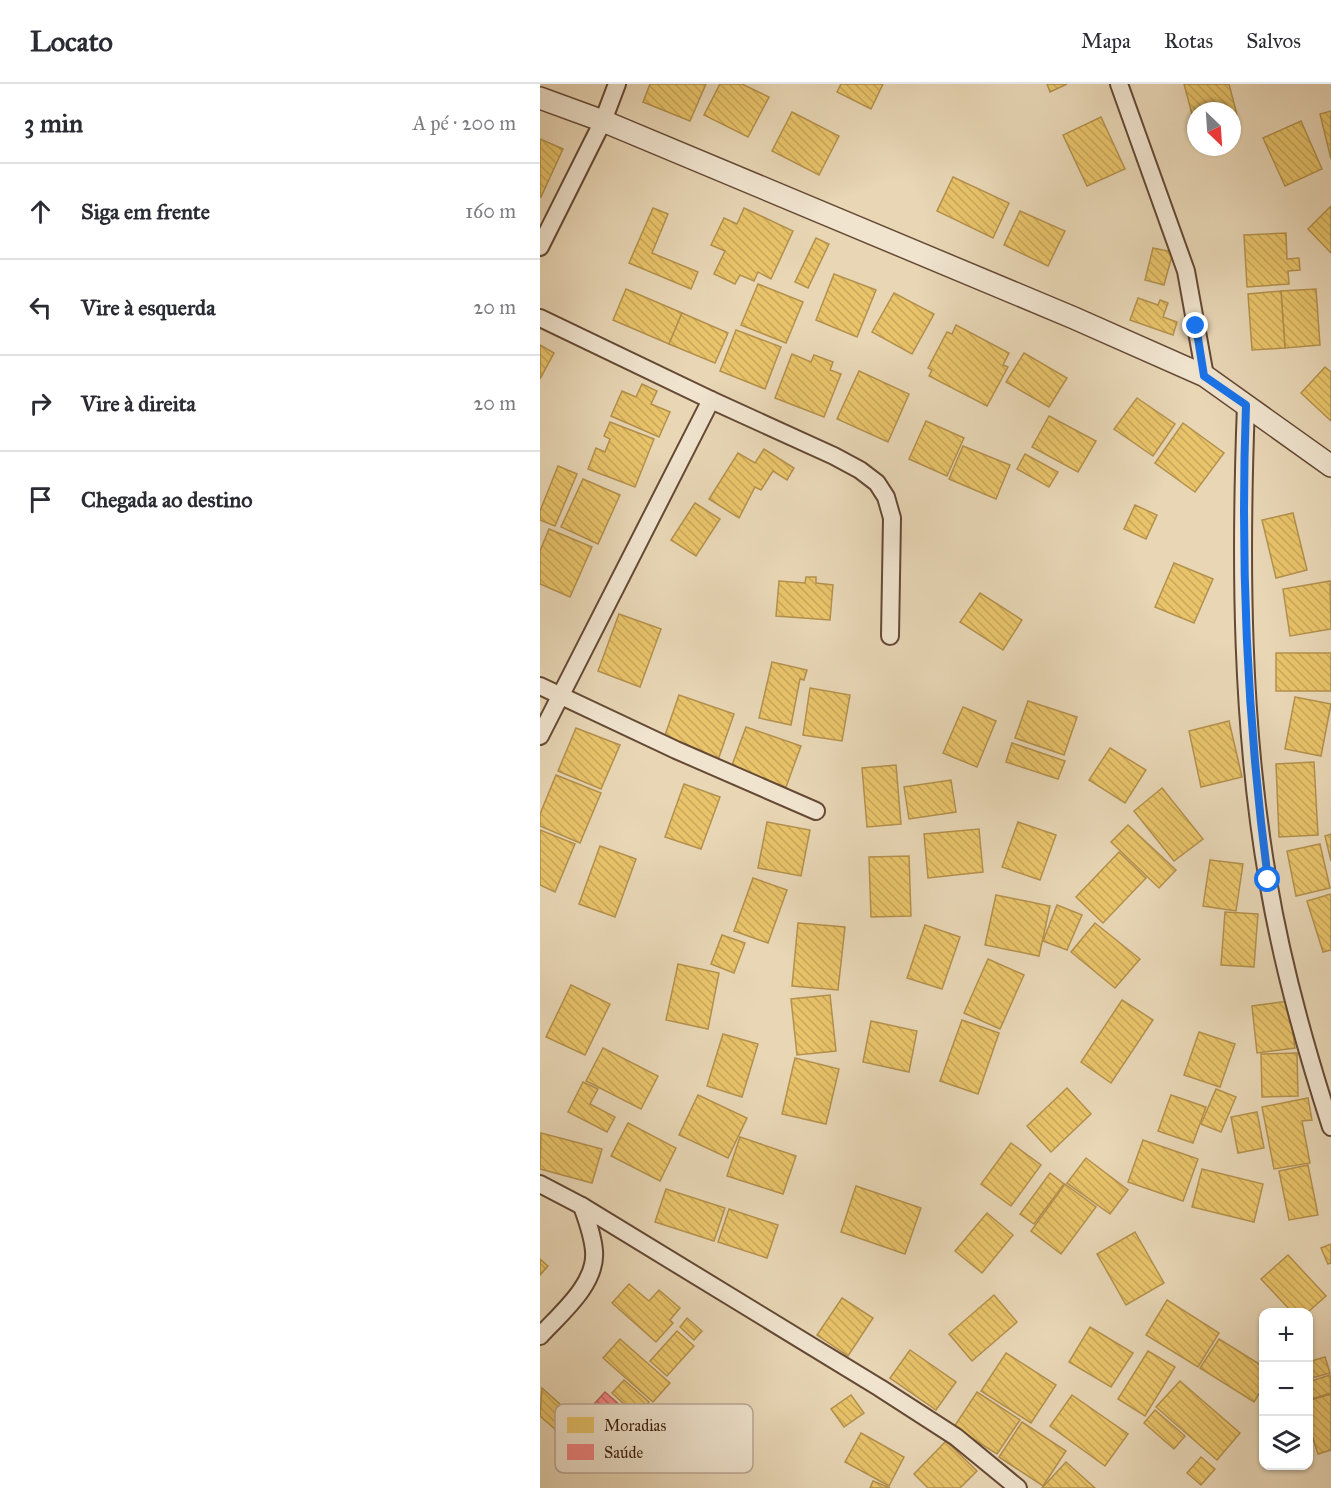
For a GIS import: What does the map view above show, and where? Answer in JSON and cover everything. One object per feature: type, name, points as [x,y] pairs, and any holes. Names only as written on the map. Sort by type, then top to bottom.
[{"type":"street","points":[[540,247],[603,121],[616,84]]},
{"type":"street","points":[[1119,84],[1186,271],[1204,376]]},
{"type":"street","points":[[540,98],[603,121],[1074,318],[1204,376],[1331,466]]},
{"type":"street","points":[[540,318],[834,456],[860,470],[877,483],[886,497],[892,518],[890,636]]},
{"type":"street","points":[[540,736],[711,400]]},
{"type":"street","points":[[1246,405],[1243,494],[1245,648],[1255,778],[1268,880],[1282,947],[1331,1127]]},
{"type":"street","points":[[540,686],[816,811]]},
{"type":"street","points":[[540,1184],[582,1206],[880,1388],[956,1437],[1018,1488]]},
{"type":"street","points":[[540,1336],[573,1300],[591,1272],[595,1253],[582,1206]]},
{"type":"building: Moradias","points":[[650,84],[706,84],[690,121],[643,102]]},
{"type":"building: Moradias","points":[[720,84],[742,84],[769,97],[748,137],[704,115]]},
{"type":"building: Moradias","points":[[841,84],[883,84],[871,109],[837,92]]},
{"type":"building: Moradias","points":[[1047,84],[1067,84],[1050,92]]},
{"type":"building: Moradias","points":[[1184,84],[1229,84],[1234,102],[1189,102]]},
{"type":"building: Moradias","points":[[1331,111],[1331,159],[1320,114]]},
{"type":"building: Moradias","points":[[792,112],[839,136],[819,175],[772,151]]},
{"type":"building: Moradias","points":[[1101,117],[1125,169],[1087,186],[1063,135]]},
{"type":"building: Moradias","points":[[1301,121],[1322,169],[1285,186],[1263,138]]},
{"type":"building: Moradias","points":[[540,139],[563,149],[541,197],[540,196]]},
{"type":"building: Moradias","points":[[953,177],[1009,203],[993,238],[937,211]]},
{"type":"building: Moradias","points":[[1331,206],[1331,253],[1308,229]]},
{"type":"building: Moradias","points":[[653,208],[668,214],[652,253],[698,272],[691,289],[629,263]]},
{"type":"building: Moradias","points":[[744,208],[793,231],[771,279],[758,272],[754,281],[740,275],[735,284],[714,274],[725,251],[711,245],[724,218],[737,224]]},
{"type":"building: Moradias","points":[[1020,211],[1065,231],[1048,266],[1004,245]]},
{"type":"building: Moradias","points":[[1286,233],[1287,259],[1299,258],[1300,270],[1288,271],[1289,284],[1247,287],[1244,235]]},
{"type":"building: Moradias","points":[[816,238],[829,244],[808,288],[795,282]]},
{"type":"building: Moradias","points":[[1153,248],[1173,252],[1164,285],[1145,280]]},
{"type":"building: Moradias","points":[[834,274],[876,290],[857,337],[816,320]]},
{"type":"building: Moradias","points":[[758,284],[803,302],[786,343],[741,325]]},
{"type":"building: Moradias","points":[[626,289],[682,313],[669,344],[613,320]]},
{"type":"building: Moradias","points":[[1316,289],[1320,345],[1285,348],[1281,291]]},
{"type":"building: Moradias","points":[[1281,291],[1285,348],[1252,350],[1248,294]]},
{"type":"building: Moradias","points":[[894,293],[934,314],[912,354],[872,332]]},
{"type":"building: Moradias","points":[[1138,298],[1158,305],[1160,300],[1168,303],[1163,317],[1177,322],[1173,335],[1130,320]]},
{"type":"building: Moradias","points":[[682,313],[728,333],[715,363],[669,344]]},
{"type":"building: Moradias","points":[[956,325],[1009,353],[1003,365],[1008,367],[987,406],[929,376],[932,370],[928,368],[947,332],[952,334]]},
{"type":"building: Moradias","points":[[736,330],[781,347],[765,389],[720,371]]},
{"type":"building: Moradias","points":[[540,345],[554,353],[540,379]]},
{"type":"building: Moradias","points":[[1024,353],[1067,378],[1049,407],[1006,382]]},
{"type":"building: Moradias","points":[[792,354],[811,362],[814,355],[833,362],[830,370],[841,374],[824,417],[775,398]]},
{"type":"building: Moradias","points":[[1325,367],[1331,372],[1331,421],[1301,393]]},
{"type":"building: Moradias","points":[[859,371],[909,394],[888,442],[837,419]]},
{"type":"building: Moradias","points":[[642,384],[657,391],[651,404],[670,412],[659,437],[611,416],[622,391],[636,397]]},
{"type":"building: Moradias","points":[[1137,398],[1175,424],[1153,456],[1114,429]]},
{"type":"building: Moradias","points":[[1049,416],[1096,441],[1078,472],[1032,447]]},
{"type":"building: Moradias","points":[[926,421],[964,438],[947,476],[909,459]]},
{"type":"building: Moradias","points":[[610,422],[654,439],[635,487],[588,469],[596,448],[605,452],[610,439],[604,436]]},
{"type":"building: Moradias","points":[[1183,423],[1224,453],[1195,492],[1155,463]]},
{"type":"building: Moradias","points":[[963,446],[1010,465],[996,499],[949,479]]},
{"type":"building: Moradias","points":[[764,449],[794,468],[787,480],[773,471],[761,490],[755,487],[739,518],[709,499],[738,453],[755,463]]},
{"type":"building: Moradias","points":[[1025,454],[1058,472],[1049,487],[1017,469]]},
{"type":"building: Moradias","points":[[558,466],[577,474],[555,526],[540,520],[540,511]]},
{"type":"building: Moradias","points":[[583,479],[620,495],[598,544],[561,527]]},
{"type":"building: Moradias","points":[[695,503],[720,519],[696,556],[671,540]]},
{"type":"building: Moradias","points":[[1135,505],[1157,515],[1146,539],[1124,529]]},
{"type":"building: Moradias","points":[[1293,513],[1307,570],[1276,578],[1262,520]]},
{"type":"building: Moradias","points":[[549,529],[592,547],[570,597],[540,584],[540,551]]},
{"type":"building: Moradias","points":[[1174,563],[1213,579],[1194,623],[1155,607]]},
{"type":"building: Moradias","points":[[806,577],[816,577],[816,583],[833,585],[830,620],[776,616],[779,581],[805,583]]},
{"type":"building: Moradias","points":[[1330,581],[1331,629],[1290,636],[1283,589]]},
{"type":"building: Moradias","points":[[980,593],[1022,620],[1003,650],[960,622]]},
{"type":"building: Moradias","points":[[619,614],[661,629],[640,687],[598,671]]},
{"type":"building: Moradias","points":[[1276,653],[1331,653],[1331,691],[1276,691]]},
{"type":"building: Moradias","points":[[772,662],[807,670],[804,680],[800,679],[791,725],[759,718]]},
{"type":"building: Moradias","points":[[810,688],[850,695],[842,741],[803,735]]},
{"type":"building: Moradias","points":[[679,695],[734,714],[718,760],[663,741]]},
{"type":"building: Moradias","points":[[1295,697],[1331,704],[1321,756],[1285,749]]},
{"type":"building: Moradias","points":[[1028,701],[1077,717],[1064,755],[1015,738]]},
{"type":"building: Moradias","points":[[963,707],[996,721],[977,767],[943,753]]},
{"type":"building: Moradias","points":[[1229,721],[1242,777],[1201,787],[1189,731]]},
{"type":"building: Moradias","points":[[746,727],[801,746],[786,787],[731,768]]},
{"type":"building: Moradias","points":[[576,728],[620,745],[601,789],[558,771]]},
{"type":"building: Moradias","points":[[1012,743],[1065,761],[1058,779],[1006,762]]},
{"type":"building: Moradias","points":[[1110,748],[1146,770],[1125,803],[1089,780]]},
{"type":"building: Moradias","points":[[1314,762],[1318,835],[1279,837],[1276,764]]},
{"type":"building: Moradias","points":[[896,765],[901,824],[867,827],[862,768]]},
{"type":"building: Moradias","points":[[556,775],[601,793],[580,843],[540,826],[540,814]]},
{"type":"building: Moradias","points":[[951,780],[956,812],[909,819],[904,787]]},
{"type":"building: Moradias","points":[[684,784],[720,797],[701,849],[665,837]]},
{"type":"building: Moradias","points":[[1162,788],[1203,839],[1174,861],[1134,811]]},
{"type":"building: Moradias","points":[[767,822],[810,830],[801,876],[758,868]]},
{"type":"building: Moradias","points":[[1018,822],[1056,835],[1040,880],[1002,867]]},
{"type":"building: Moradias","points":[[1128,825],[1176,870],[1159,888],[1111,842]]},
{"type":"building: Moradias","points":[[979,829],[983,872],[928,878],[924,834]]},
{"type":"building: Moradias","points":[[540,830],[575,844],[555,892],[540,885]]},
{"type":"building: Moradias","points":[[1331,834],[1331,861],[1325,836]]},
{"type":"building: Moradias","points":[[1320,844],[1330,888],[1296,896],[1287,851]]},
{"type":"building: Moradias","points":[[600,846],[636,859],[615,917],[579,904]]},
{"type":"building: Moradias","points":[[1119,852],[1146,878],[1103,923],[1076,897]]},
{"type":"building: Moradias","points":[[909,856],[911,916],[871,917],[869,857]]},
{"type":"building: Moradias","points":[[1210,860],[1243,864],[1236,911],[1203,906]]},
{"type":"building: Moradias","points":[[753,878],[787,890],[768,943],[734,931]]},
{"type":"building: Moradias","points":[[1331,894],[1331,950],[1323,952],[1307,901]]},
{"type":"building: Moradias","points":[[996,895],[1050,906],[1039,956],[985,945]]},
{"type":"building: Moradias","points":[[1057,905],[1082,915],[1067,950],[1043,941]]},
{"type":"building: Moradias","points":[[1225,912],[1258,914],[1254,967],[1221,965]]},
{"type":"building: Moradias","points":[[798,923],[845,927],[838,990],[792,986]]},
{"type":"building: Moradias","points":[[1095,923],[1140,959],[1115,988],[1071,952]]},
{"type":"building: Moradias","points":[[925,925],[960,937],[942,989],[907,978]]},
{"type":"building: Moradias","points":[[722,935],[745,943],[734,973],[711,964]]},
{"type":"building: Moradias","points":[[988,959],[1024,975],[1000,1029],[964,1013]]},
{"type":"building: Moradias","points":[[678,964],[719,973],[708,1029],[666,1020]]},
{"type":"building: Moradias","points":[[571,985],[610,1004],[585,1055],[546,1037]]},
{"type":"building: Moradias","points":[[830,995],[836,1051],[797,1055],[791,999]]},
{"type":"building: Moradias","points":[[1122,1000],[1153,1020],[1111,1083],[1081,1062]]},
{"type":"building: Moradias","points":[[1289,1001],[1295,1048],[1257,1053],[1252,1006]]},
{"type":"building: Moradias","points":[[962,1020],[999,1033],[978,1094],[940,1081]]},
{"type":"building: Moradias","points":[[871,1021],[917,1031],[909,1072],[863,1062]]},
{"type":"building: Moradias","points":[[1199,1032],[1235,1044],[1220,1087],[1184,1075]]},
{"type":"building: Moradias","points":[[723,1034],[758,1044],[742,1097],[707,1086]]},
{"type":"building: Moradias","points":[[603,1048],[658,1076],[641,1109],[586,1081]]},
{"type":"building: Moradias","points":[[1297,1053],[1298,1096],[1262,1097],[1261,1054]]},
{"type":"building: Moradias","points":[[795,1058],[839,1069],[826,1124],[782,1114]]},
{"type":"building: Moradias","points":[[583,1082],[598,1089],[590,1104],[615,1117],[607,1132],[568,1112]]},
{"type":"building: Moradias","points":[[1067,1088],[1091,1114],[1051,1152],[1027,1126]]},
{"type":"building: Moradias","points":[[1216,1089],[1236,1097],[1221,1132],[1201,1124]]},
{"type":"building: Moradias","points":[[698,1095],[747,1118],[728,1158],[679,1135]]},
{"type":"building: Moradias","points":[[1171,1095],[1206,1107],[1193,1143],[1158,1131]]},
{"type":"building: Moradias","points":[[1308,1098],[1312,1120],[1302,1121],[1310,1163],[1274,1169],[1262,1107]]},
{"type":"building: Moradias","points":[[1257,1112],[1264,1148],[1238,1153],[1231,1117]]},
{"type":"building: Moradias","points":[[628,1123],[676,1148],[660,1181],[611,1156]]},
{"type":"building: Moradias","points":[[541,1133],[602,1149],[592,1183],[540,1169]]},
{"type":"building: Moradias","points":[[740,1137],[796,1156],[783,1194],[727,1176]]},
{"type":"building: Moradias","points":[[1143,1140],[1198,1159],[1183,1201],[1128,1182]]},
{"type":"building: Moradias","points":[[1011,1143],[1041,1165],[1011,1206],[981,1184]]},
{"type":"building: Moradias","points":[[1086,1158],[1128,1190],[1110,1214],[1067,1183]]},
{"type":"building: Moradias","points":[[1308,1165],[1318,1215],[1289,1220],[1279,1171]]},
{"type":"building: Moradias","points":[[1202,1169],[1263,1184],[1254,1222],[1192,1207]]},
{"type":"building: Moradias","points":[[1050,1173],[1064,1184],[1034,1224],[1020,1214]]},
{"type":"building: Moradias","points":[[1065,1184],[1096,1207],[1061,1254],[1031,1231]]},
{"type":"building: Moradias","points":[[856,1186],[921,1208],[905,1254],[841,1232]]},
{"type":"building: Moradias","points":[[666,1189],[725,1208],[714,1241],[655,1222]]},
{"type":"building: Moradias","points":[[729,1209],[778,1225],[767,1258],[718,1242]]},
{"type":"building: Moradias","points":[[987,1213],[1013,1235],[982,1273],[955,1251]]},
{"type":"building: Moradias","points":[[1135,1232],[1164,1283],[1126,1305],[1097,1254]]},
{"type":"building: Moradias","points":[[1331,1244],[1331,1263],[1328,1264],[1321,1248]]},
{"type":"building: Moradias","points":[[1288,1255],[1326,1296],[1312,1308],[1288,1308],[1261,1279]]},
{"type":"building: Moradias","points":[[540,1259],[548,1266],[540,1275]]},
{"type":"building: Moradias","points":[[629,1284],[649,1301],[659,1290],[680,1308],[670,1320],[673,1323],[656,1342],[612,1303]]},
{"type":"building: Moradias","points":[[994,1295],[1017,1322],[972,1361],[949,1334]]},
{"type":"building: Moradias","points":[[842,1298],[873,1318],[848,1356],[817,1335]]},
{"type":"building: Moradias","points":[[1167,1300],[1219,1333],[1198,1367],[1146,1335]]},
{"type":"building: Moradias","points":[[687,1318],[702,1331],[694,1340],[680,1327]]},
{"type":"building: Moradias","points":[[1090,1327],[1133,1353],[1111,1387],[1069,1362]]},
{"type":"building: Moradias","points":[[677,1331],[694,1346],[667,1376],[650,1361]]},
{"type":"building: Moradias","points":[[620,1339],[670,1383],[653,1402],[603,1358]]},
{"type":"building: Moradias","points":[[1219,1339],[1259,1364],[1259,1394],[1254,1402],[1200,1368]]},
{"type":"building: Moradias","points":[[910,1350],[956,1382],[936,1410],[890,1378]]},
{"type":"building: Moradias","points":[[1148,1351],[1175,1367],[1145,1416],[1118,1399]]},
{"type":"building: Moradias","points":[[1006,1353],[1056,1385],[1031,1423],[981,1391]]},
{"type":"building: Moradias","points":[[1325,1357],[1330,1373],[1313,1378],[1313,1361]]},
{"type":"building: Moradias","points":[[1330,1375],[1331,1393],[1313,1398],[1313,1380]]},
{"type":"building: Moradias","points":[[624,1380],[649,1402],[647,1404],[624,1404],[612,1393]]},
{"type":"building: Moradias","points":[[1180,1381],[1240,1433],[1217,1460],[1156,1407]]},
{"type":"building: Moradias","points":[[542,1388],[560,1404],[555,1404],[555,1429],[540,1416]]},
{"type":"building: Moradias","points":[[977,1392],[1020,1420],[997,1454],[954,1427]]},
{"type":"building: Moradias","points":[[1331,1394],[1331,1450],[1318,1454],[1313,1438],[1313,1399]]},
{"type":"building: Moradias","points":[[851,1395],[864,1413],[844,1427],[831,1409]]},
{"type":"building: Moradias","points":[[1072,1395],[1128,1434],[1105,1466],[1050,1426]]},
{"type":"building: Moradias","points":[[1155,1410],[1185,1436],[1174,1449],[1144,1423]]},
{"type":"building: Moradias","points":[[1022,1422],[1066,1451],[1043,1486],[999,1457]]},
{"type":"building: Moradias","points":[[861,1433],[904,1457],[889,1486],[845,1462]]},
{"type":"building: Moradias","points":[[946,1441],[977,1471],[960,1488],[928,1488],[914,1474]]},
{"type":"building: Moradias","points":[[1201,1457],[1215,1469],[1201,1485],[1187,1473]]},
{"type":"building: Moradias","points":[[1066,1462],[1095,1488],[1042,1488]]},
{"type":"building: Moradias","points":[[873,1481],[890,1488],[870,1488]]},
{"type":"building: Saúde","points":[[605,1392],[619,1404],[594,1404]]},
{"type":"route","points":[[1196,326],[1204,376],[1246,405],[1243,494],[1245,648],[1255,778],[1268,880]]}]
